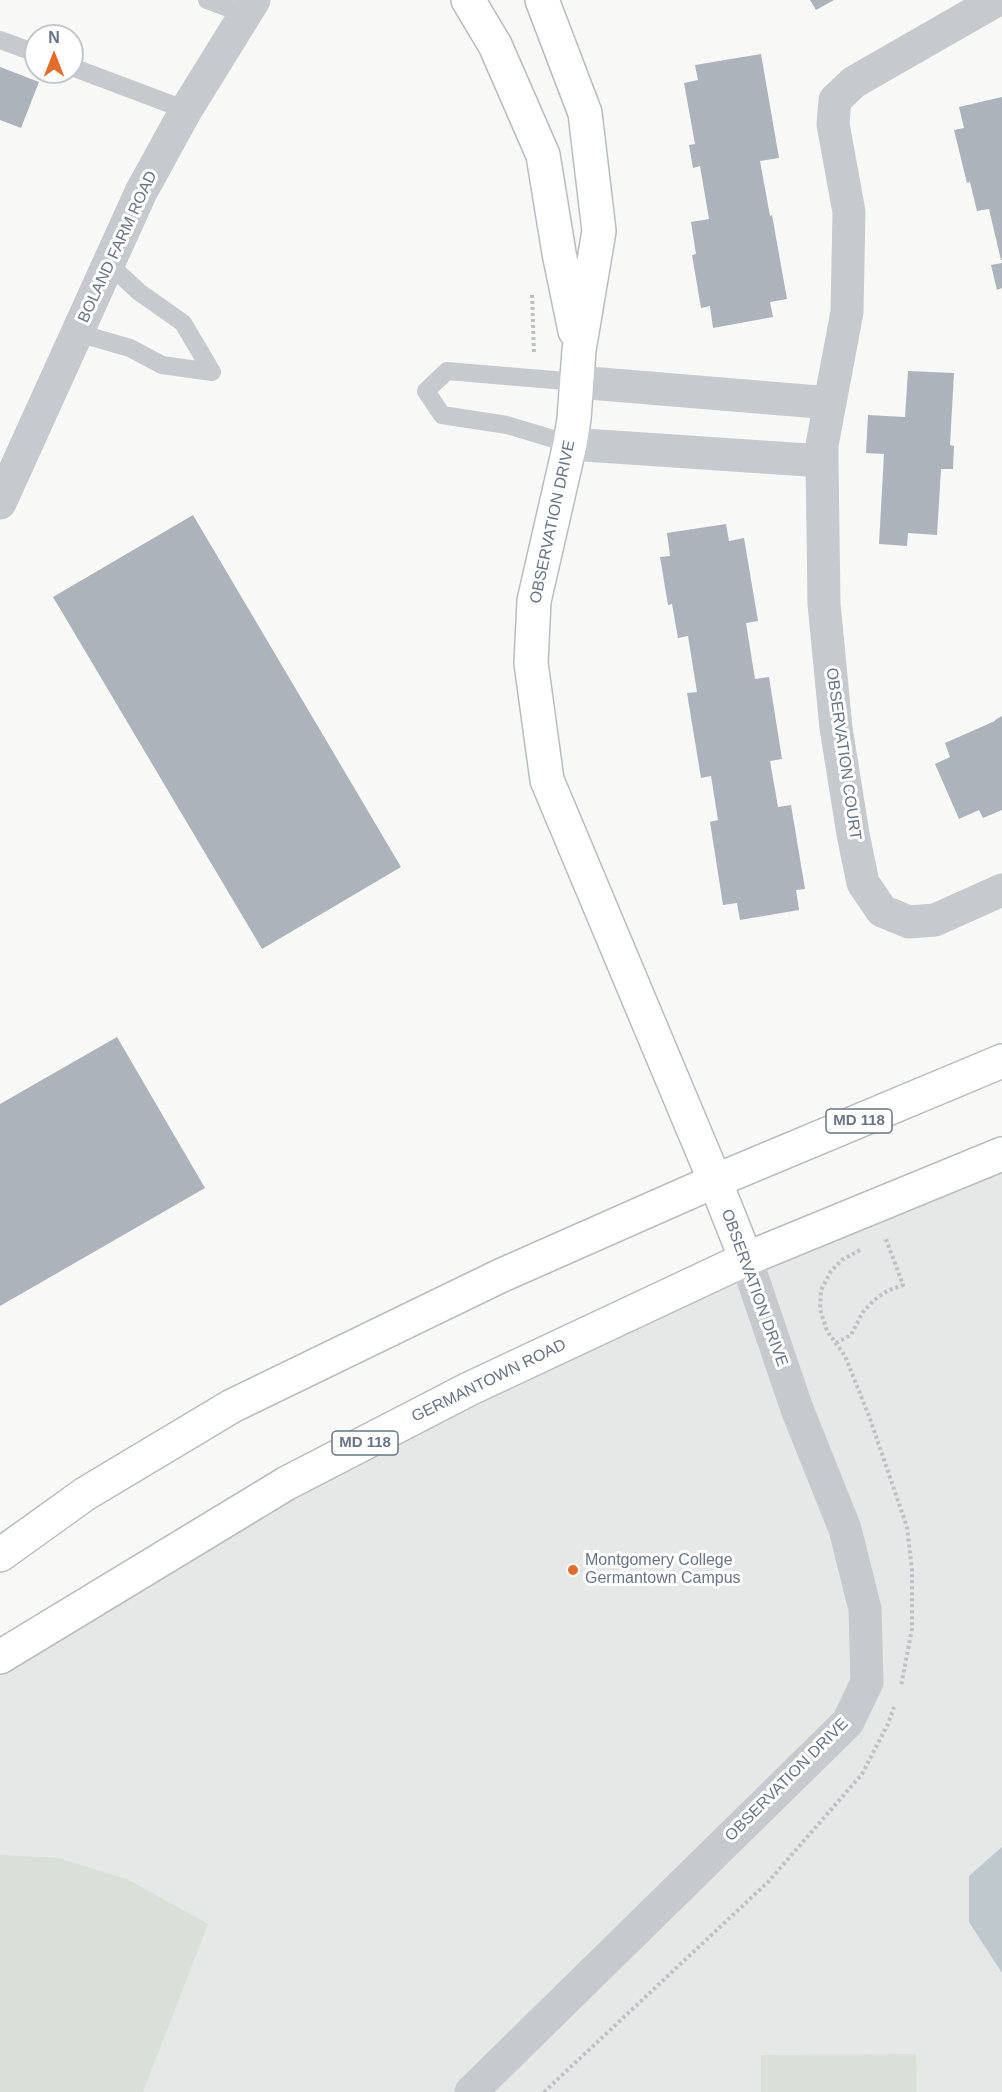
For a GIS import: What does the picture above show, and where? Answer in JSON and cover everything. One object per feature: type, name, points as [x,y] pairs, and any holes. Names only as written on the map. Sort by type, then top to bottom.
[{"type":"main road","name":"OBSERVATION DRIVE","points":[[468,0],[495,45],[543,154],[559,253],[579,350]]},
{"type":"main road","name":"OBSERVATION DRIVE","points":[[542,0],[585,113],[599,231],[579,350],[570,444],[534,601],[531,663],[547,780],[746,1259]]},
{"type":"main road","name":"MD 118","points":[[0,1555],[85,1494],[232,1406],[500,1276],[715,1181],[1002,1061]]},
{"type":"main road","name":"GERMANTOWN ROAD","points":[[0,1657],[287,1483],[469,1389],[746,1259],[1002,1154]]},
{"type":"street","name":"OBSERVATION COURT","points":[[997,0],[854,81],[836,100],[833,124],[849,212],[846,312],[822,445],[822,461],[824,604],[836,728],[863,884],[882,911],[909,922],[935,920],[1002,890]]},
{"type":"street","name":"BOLAND FARM ROAD","points":[[0,503],[141,192],[186,110],[250,7]]},
{"type":"street","points":[[577,382],[830,403]]},
{"type":"street","points":[[570,444],[822,461]]},
{"type":"street","name":"OBSERVATION DRIVE","points":[[471,2092],[848,1722],[867,1682],[864,1609],[845,1529],[797,1409],[746,1259]]},
{"type":"lane","points":[[207,0],[250,7]]},
{"type":"lane","points":[[0,40],[24,49]]},
{"type":"lane","points":[[84,72],[186,110]]},
{"type":"lane","points":[[78,333],[130,348],[162,365],[212,372],[183,323],[139,292],[109,264]]},
{"type":"lane","points":[[570,444],[507,425],[442,415],[426,391],[447,370],[577,382]]},
{"type":"path","points":[[532,286],[535,378]]},
{"type":"path","points":[[867,1246],[842,1260],[831,1271],[821,1290],[820,1309],[827,1331],[836,1343],[851,1335],[863,1312],[873,1300],[903,1285],[886,1239],[877,1243]]},
{"type":"shaded area","name":"Montgomery College Germantown Campus","points":[[1002,1166],[1002,2092],[0,2092],[0,1657],[469,1389]]},
{"type":"shaded area","points":[[1002,1847],[1002,1973],[969,1922],[969,1876]]},
{"type":"shaded area","points":[[0,1855],[58,1858],[127,1879],[208,1924],[143,2092],[0,2092]]},
{"type":"shaded area","points":[[916,2054],[917,2092],[761,2092],[761,2055]]},
{"type":"building","points":[[810,0],[834,0],[816,10]]},
{"type":"building","points":[[761,54],[779,158],[760,161],[787,299],[770,302],[773,317],[713,328],[710,306],[701,308],[692,255],[696,254],[691,222],[709,219],[700,166],[693,168],[689,145],[695,144],[684,83],[698,80],[695,65]]},
{"type":"building","points":[[0,67],[24,76],[24,84],[38,84],[21,128],[0,120]]},
{"type":"building","points":[[1002,97],[1001,260],[989,209],[977,211],[970,182],[967,183],[954,130],[964,128],[959,107]]},
{"type":"building","points":[[1002,263],[1002,288],[997,290],[991,265]]},
{"type":"building","points":[[908,371],[954,373],[950,445],[954,446],[953,469],[941,469],[937,535],[908,533],[907,546],[879,544],[884,454],[866,453],[868,415],[905,417]]},
{"type":"building","points":[[193,515],[401,867],[262,949],[53,597]]},
{"type":"building","points":[[726,524],[729,541],[744,538],[758,621],[746,623],[755,679],[769,677],[782,759],[770,761],[778,807],[791,805],[805,889],[796,890],[799,910],[740,920],[737,903],[723,905],[710,822],[718,820],[711,776],[701,778],[687,693],[697,692],[688,636],[678,638],[672,604],[668,605],[660,557],[670,556],[667,533]]},
{"type":"building","points":[[1002,716],[1002,810],[983,818],[979,810],[959,819],[935,764],[950,757],[945,743]]},
{"type":"building","points":[[117,1037],[205,1188],[0,1306],[0,1104]]},
{"type":"place","name":"Montgomery College Germantown Campus","points":[[573,1570]]}]
